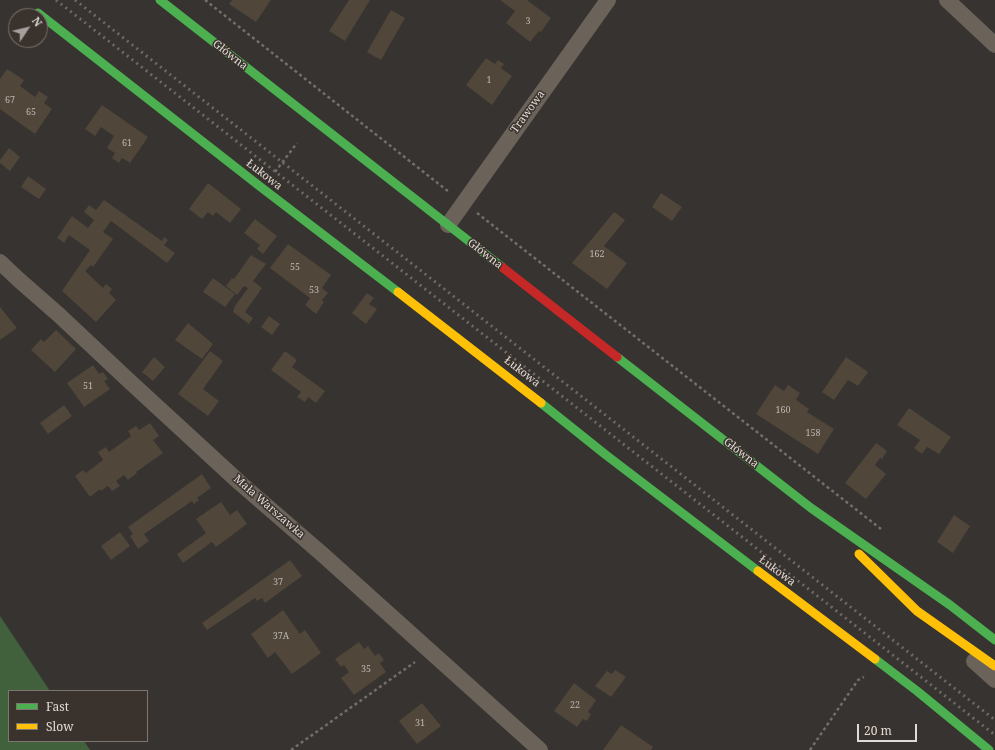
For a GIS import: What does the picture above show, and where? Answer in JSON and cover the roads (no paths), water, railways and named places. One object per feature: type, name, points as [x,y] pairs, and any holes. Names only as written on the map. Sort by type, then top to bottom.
[{"type":"main road","name":"Główna","points":[[160,0],[811,508],[950,605],[995,640]]},
{"type":"main road","name":"Łukowa","points":[[48,21],[262,188],[508,376],[606,455],[888,670],[989,750]]},
{"type":"main road","name":"Główna","points":[[811,508],[917,610],[995,666]]},
{"type":"street","name":"Trawowa","points":[[448,225],[608,0]]},
{"type":"street","points":[[947,0],[995,45]]},
{"type":"street","name":"Mała Warszawka","points":[[0,262],[59,314],[240,483],[322,554],[540,750]]},
{"type":"street","name":"Główna","points":[[917,610],[995,680]]},
{"type":"railway","points":[[56,0],[995,735]]},
{"type":"railway","points":[[75,0],[995,720]]}]
